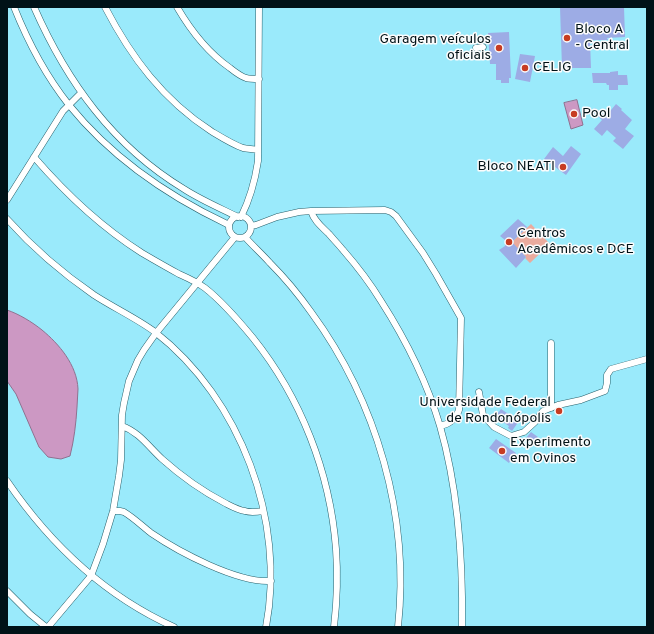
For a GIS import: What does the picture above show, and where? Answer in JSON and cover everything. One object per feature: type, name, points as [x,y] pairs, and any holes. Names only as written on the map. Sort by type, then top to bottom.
[{"type":"street","points":[[14,7],[47,74],[69,104],[107,145],[135,169],[169,193],[229,226]]},
{"type":"street","points":[[34,7],[59,58],[81,92],[104,122],[129,148],[170,181],[199,198],[240,217],[248,220],[250,232],[242,238],[235,237],[230,232],[229,226],[232,220],[240,217],[246,206],[254,184],[257,167],[259,7]]},
{"type":"street","points":[[105,7],[145,71],[154,83],[176,105],[202,125],[220,136],[244,148],[258,150]]},
{"type":"street","points":[[177,7],[196,36],[216,57],[244,77],[258,79]]},
{"type":"street","points":[[476,48],[483,47]]},
{"type":"street","points":[[7,200],[63,111],[81,92]]},
{"type":"street","points":[[34,157],[75,201],[107,228],[142,252],[206,289],[248,331],[282,380],[309,433],[325,483],[331,509],[337,568],[334,627]]},
{"type":"street","points":[[250,226],[288,214],[311,211],[385,210],[396,216],[436,274],[461,318],[460,410],[452,422],[440,426]]},
{"type":"street","points":[[311,211],[315,219],[369,283],[391,317],[419,370],[431,401],[440,426],[450,467],[458,519],[462,563],[462,627]]},
{"type":"street","points":[[7,220],[29,243],[78,284],[109,304],[142,322],[156,333],[194,370],[225,412],[248,459],[257,485],[267,532],[270,552],[271,581],[266,627]]},
{"type":"street","points":[[7,591],[30,614],[47,627],[91,576],[104,544],[113,510],[121,460],[124,403],[129,381],[141,355],[156,333],[235,237]]},
{"type":"street","points":[[245,237],[284,278],[312,312],[346,367],[365,406],[380,446],[395,509],[400,574],[398,627]]},
{"type":"street","points":[[551,343],[551,408]]},
{"type":"street","points":[[478,392],[483,415],[494,427],[511,436],[524,432],[535,422],[543,411],[605,391],[607,375],[611,369],[647,359]]},
{"type":"street","points":[[122,426],[137,434],[173,469],[208,494],[242,511],[263,512]]},
{"type":"street","points":[[7,481],[43,528],[64,551],[91,576],[116,595],[174,627]]},
{"type":"street","points":[[113,510],[124,512],[165,542],[206,563],[234,575],[258,581],[271,581]]},
{"type":"shaded area","name":"Pool","points":[[577,100],[583,125],[571,129],[564,103]]},
{"type":"shaded area","points":[[531,224],[550,244],[530,263],[513,244],[514,240]]},
{"type":"shaded area","points":[[7,310],[30,321],[38,327],[61,348],[71,363],[77,380],[78,394],[73,444],[70,456],[61,459],[48,457],[39,447],[16,394],[7,381]]},
{"type":"building","points":[[560,7],[624,7],[625,37],[607,38],[608,40],[590,40],[591,68],[562,68]]},
{"type":"building","name":"Garagem veículos oficiais","points":[[509,32],[511,78],[509,78],[509,83],[501,83],[501,80],[496,80],[496,64],[490,64],[488,33]]},
{"type":"building","name":"CELIG","points":[[520,54],[535,56],[530,82],[515,79]]},
{"type":"building","points":[[618,71],[618,75],[627,75],[628,85],[618,85],[618,90],[609,90],[609,85],[606,83],[593,83],[592,73],[610,73]]},
{"type":"building","points":[[616,104],[632,120],[625,129],[634,136],[623,149],[613,141],[616,138],[607,130],[602,136],[594,129],[602,120],[592,111],[595,108],[606,116]]},
{"type":"building","name":"Bloco NEATI","points":[[571,146],[581,154],[566,175],[544,159],[553,147],[563,156]]},
{"type":"building","name":"Centros Acadêmicos e DCE","points":[[518,219],[527,227],[512,242],[526,257],[516,268],[499,250],[505,246],[505,240],[500,236]]},
{"type":"building","points":[[501,409],[519,421],[512,431],[508,428],[509,426],[495,417]]},
{"type":"building","points":[[531,432],[538,437],[534,443],[526,438]]},
{"type":"building","name":"Experimento em Ovinos","points":[[496,439],[516,453],[515,455],[518,457],[513,463],[510,461],[509,463],[489,448]]},
{"type":"place","name":"Bloco A - Central","points":[[567,38]]},
{"type":"place","name":"Garagem veículos oficiais","points":[[499,48]]},
{"type":"place","name":"CELIG","points":[[525,68]]},
{"type":"place","name":"Pool","points":[[574,114]]},
{"type":"place","name":"Bloco NEATI","points":[[563,167]]},
{"type":"place","name":"Centros Acadêmicos e DCE","points":[[509,242]]},
{"type":"place","name":"Universidade Federal de Rondonópolis","points":[[559,411]]},
{"type":"place","name":"Experimento em Ovinos","points":[[502,451]]}]
